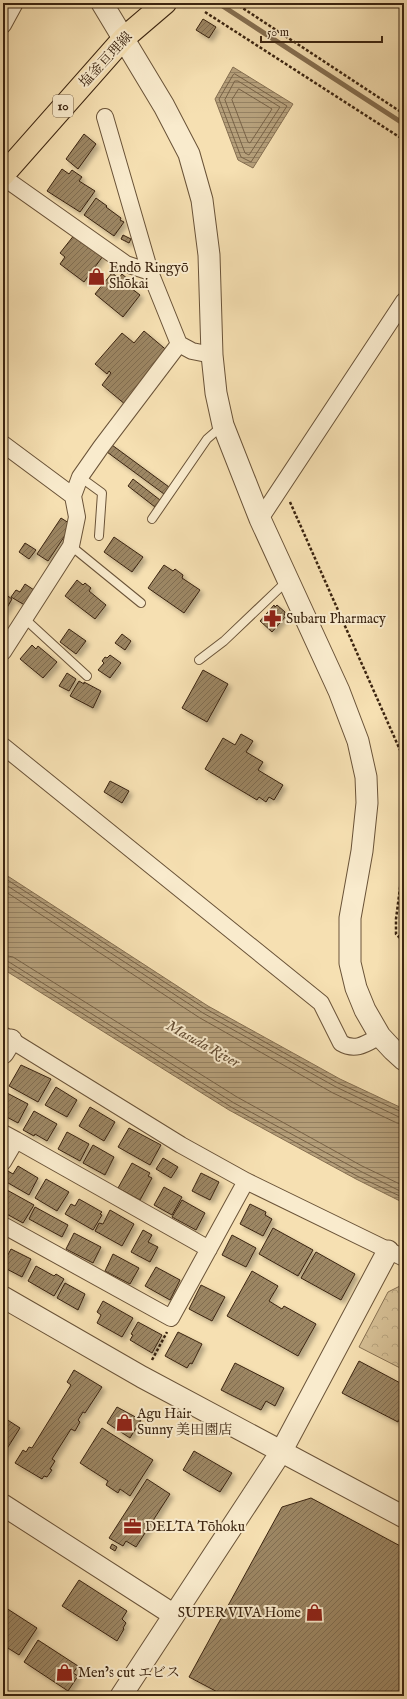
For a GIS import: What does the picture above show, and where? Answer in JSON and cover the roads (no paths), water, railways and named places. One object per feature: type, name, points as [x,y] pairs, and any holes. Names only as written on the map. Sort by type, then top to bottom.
[{"type":"main road","name":"塩釜亘理線","points":[[3,176],[124,38],[165,3]]},
{"type":"street","points":[[3,25],[14,3]]},
{"type":"street","points":[[102,3],[164,106],[189,154],[202,200],[209,255],[212,355],[216,393],[223,425],[260,519],[339,691],[358,741],[366,777],[367,802],[362,851],[350,918],[350,963],[356,988],[362,1003],[380,1036],[404,1060]]},
{"type":"street","points":[[105,117],[150,272],[180,344],[192,351],[212,355]]},
{"type":"street","points":[[3,176],[126,264],[150,272]]},
{"type":"street","points":[[260,519],[404,301]]},
{"type":"street","points":[[3,652],[10,635],[26,619],[71,546],[77,517],[73,496],[80,477],[101,447],[180,344]]},
{"type":"street","points":[[3,444],[73,496]]},
{"type":"street","points":[[3,746],[321,1003],[342,1043],[348,1047],[356,1048],[380,1036]]},
{"type":"street","points":[[6,1043],[246,1181],[396,1254],[281,1452],[121,1696]]},
{"type":"street","points":[[3,1162],[9,1136],[209,1249]]},
{"type":"street","points":[[3,1225],[172,1318],[246,1181]]},
{"type":"street","points":[[3,1297],[142,1377],[404,1517]]},
{"type":"street","points":[[3,1505],[174,1615]]},
{"type":"lane","points":[[152,519],[207,439],[223,425]]},
{"type":"lane","points":[[80,477],[102,493],[99,536]]},
{"type":"lane","points":[[71,546],[141,604]]},
{"type":"lane","points":[[199,660],[224,642],[287,580]]},
{"type":"lane","points":[[26,619],[87,676]]},
{"type":"water","points":[[233,67],[293,104],[253,168],[238,160],[215,99]]},
{"type":"water","name":"Masuda River","points":[[3,873],[208,1006],[340,1079],[404,1109],[404,1203],[356,1179],[229,1110],[3,969]]},
{"type":"waterway","points":[[218,3],[404,124]]},
{"type":"place","name":"Endō Ringyō Shōkai","points":[[96,276]]},
{"type":"place","name":"Subaru Pharmacy","points":[[273,619]]},
{"type":"place","name":"Agu Hair Sunny 美田園店","points":[[124,1422]]},
{"type":"place","name":"DELTA Tōhoku","points":[[132,1527]]},
{"type":"place","name":"SUPER VIVA Home","points":[[314,1613]]},
{"type":"place","name":"Men’s cut エビス","points":[[65,1673]]}]
